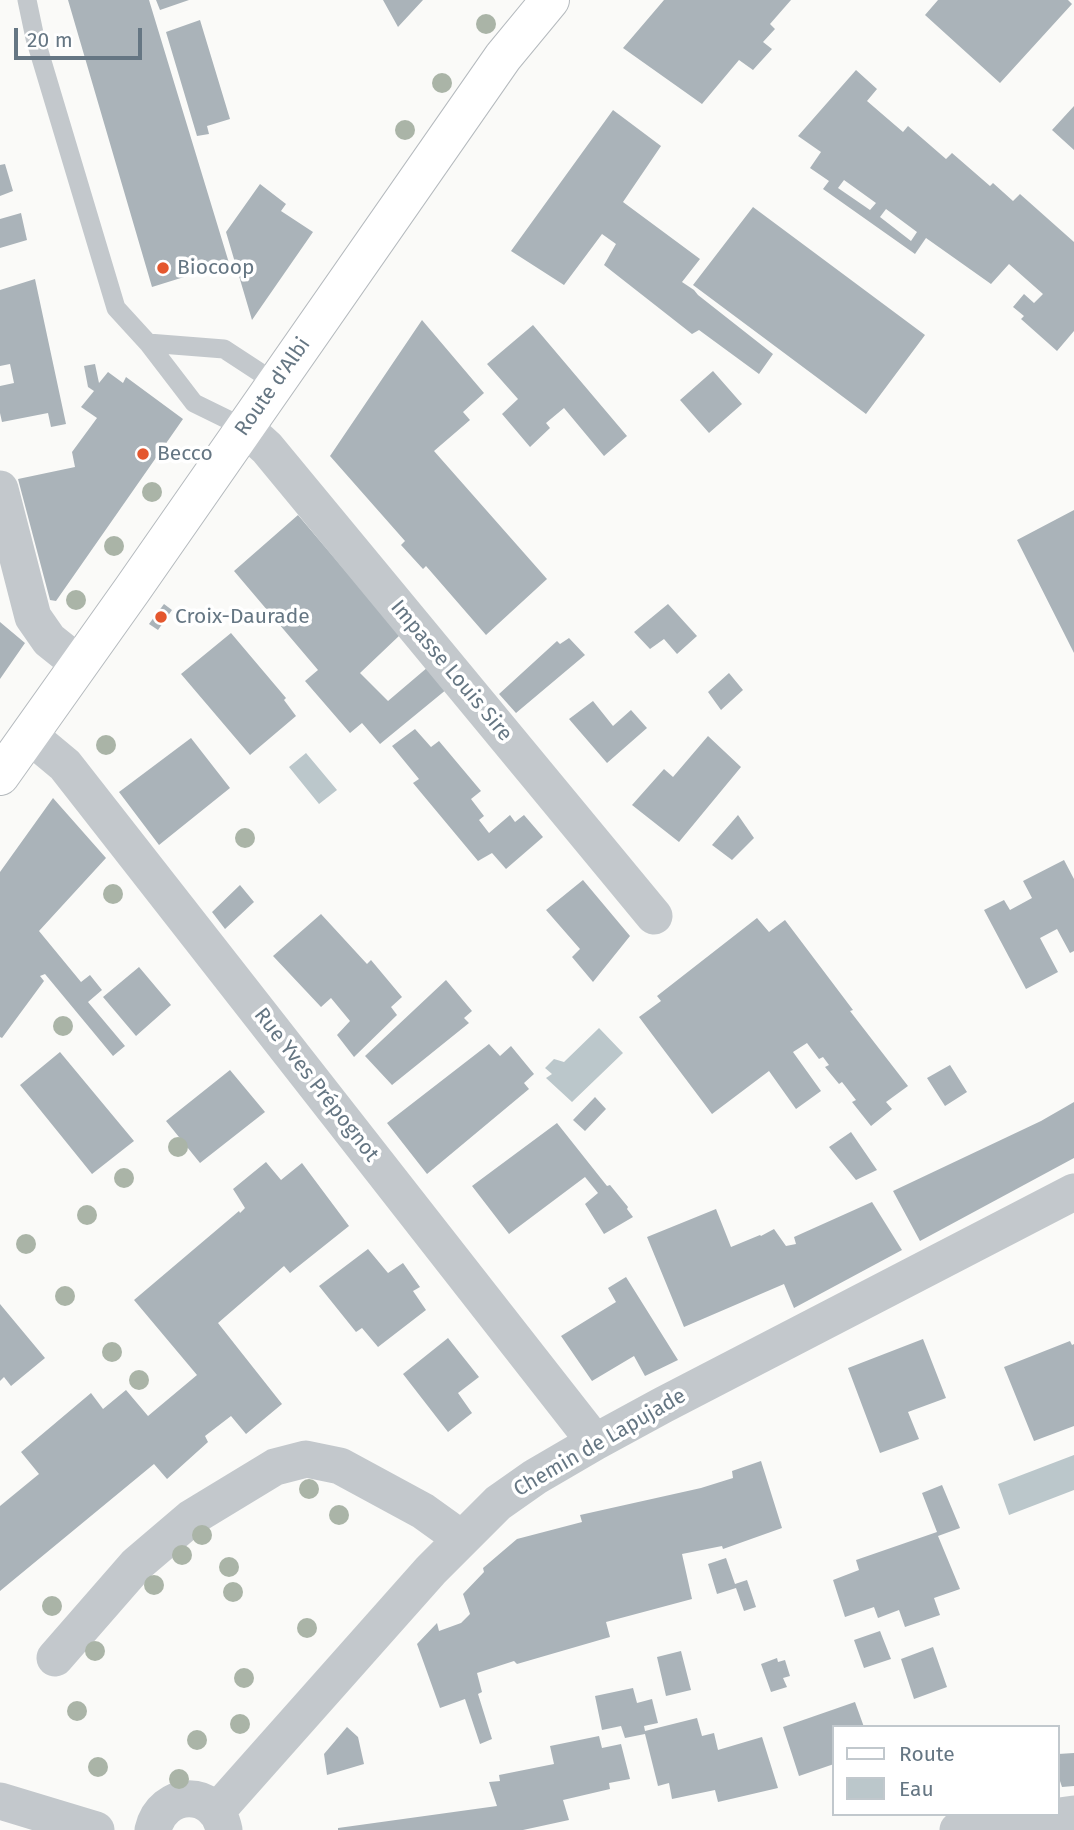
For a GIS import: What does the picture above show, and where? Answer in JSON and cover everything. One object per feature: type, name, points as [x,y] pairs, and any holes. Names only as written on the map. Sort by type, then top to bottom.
[{"type":"main road","name":"Route d'Albi","points":[[0,776],[503,57],[550,0]]},
{"type":"street","name":"Impasse Louis Sire","points":[[245,428],[267,448],[654,916]]},
{"type":"street","points":[[0,489],[33,617],[49,640],[79,664]]},
{"type":"street","name":"Rue Yves Prépognot","points":[[29,735],[74,776],[595,1441]]},
{"type":"street","name":"Chemin de Lapujade","points":[[220,1821],[431,1570],[498,1503],[595,1441],[1074,1192]]},
{"type":"street","points":[[55,1658],[137,1564],[191,1518],[275,1466],[306,1459],[340,1466],[423,1511],[463,1539]]},
{"type":"street","points":[[153,1830],[156,1818],[162,1810],[180,1800],[200,1800],[209,1805],[220,1821]]},
{"type":"street","points":[[0,1801],[96,1830]]},
{"type":"street","points":[[958,1830],[1060,1816]]},
{"type":"lane","points":[[27,0],[34,38],[116,308],[148,343],[194,403],[245,428]]},
{"type":"lane","points":[[148,343],[224,349],[276,383]]},
{"type":"water","points":[[306,753],[337,790],[319,804],[289,767]]},
{"type":"water","points":[[599,1028],[623,1053],[572,1102],[546,1078],[552,1074],[545,1068],[554,1059],[564,1062]]},
{"type":"water","points":[[1074,1455],[1074,1490],[1009,1515],[998,1484]]},
{"type":"building","points":[[68,0],[149,0],[229,263],[152,287]]},
{"type":"building","points":[[156,0],[189,0],[160,10]]},
{"type":"building","points":[[383,0],[423,0],[398,27]]},
{"type":"building","points":[[664,0],[791,0],[770,24],[775,29],[763,42],[772,49],[753,70],[739,60],[702,104],[623,48]]},
{"type":"building","points":[[938,0],[1068,0],[1072,4],[1000,83],[925,15]]},
{"type":"building","points":[[200,20],[230,119],[207,126],[209,134],[197,136],[166,32]]},
{"type":"building","points":[[856,70],[877,89],[867,101],[903,132],[908,126],[946,159],[952,153],[990,186],[993,183],[1013,201],[1020,194],[1074,242],[1074,331],[1057,351],[1021,319],[1024,316],[1013,307],[1024,294],[1034,303],[1043,294],[1009,264],[991,284],[926,238],[915,254],[823,189],[829,181],[810,168],[821,152],[798,136]],"holes":[[[844,180],[876,203],[870,210],[838,188]],[[886,209],[917,232],[911,241],[880,217]]]},
{"type":"building","points":[[1074,106],[1074,150],[1052,130]]},
{"type":"building","points":[[613,110],[661,146],[623,202],[700,259],[682,282],[773,354],[759,374],[699,330],[692,334],[604,265],[616,244],[602,234],[564,285],[511,251]]},
{"type":"building","points":[[5,164],[13,191],[0,196],[0,165]]},
{"type":"building","points":[[260,184],[286,204],[281,211],[313,232],[252,320],[226,232]]},
{"type":"building","points":[[753,207],[925,335],[866,414],[693,285]]},
{"type":"building","points":[[21,213],[27,240],[0,248],[0,219]]},
{"type":"building","points":[[35,279],[66,424],[51,427],[48,413],[2,422],[0,413],[0,386],[14,383],[10,364],[0,366],[0,290]]},
{"type":"building","points":[[422,320],[484,393],[463,412],[470,420],[434,451],[547,579],[486,635],[426,566],[423,569],[401,545],[405,541],[330,456]]},
{"type":"building","points":[[533,325],[627,436],[604,456],[564,408],[546,423],[550,428],[530,447],[502,414],[518,399],[487,364]]},
{"type":"building","points":[[95,364],[99,383],[108,372],[123,383],[126,377],[183,419],[56,601],[50,600],[18,479],[75,467],[72,452],[97,418],[81,407],[94,391],[88,387],[84,366]]},
{"type":"building","points":[[713,371],[742,404],[709,433],[680,400]]},
{"type":"building","points":[[1074,510],[1074,653],[1017,540]]},
{"type":"building","points":[[298,515],[400,635],[360,673],[388,701],[428,667],[447,689],[380,744],[362,723],[350,733],[305,681],[318,670],[234,571]]},
{"type":"building","points":[[164,604],[172,610],[158,630],[149,624]]},
{"type":"building","points":[[668,604],[697,636],[677,654],[664,639],[650,649],[634,632]]},
{"type":"building","points":[[0,622],[25,643],[0,679]]},
{"type":"building","points":[[231,633],[286,698],[284,700],[296,716],[250,755],[181,674]]},
{"type":"building","points":[[569,638],[585,655],[516,713],[499,694],[557,641],[560,644]]},
{"type":"building","points":[[729,673],[743,690],[721,710],[708,692]]},
{"type":"building","points":[[593,701],[613,726],[631,710],[647,728],[607,763],[569,719]]},
{"type":"building","points":[[415,729],[431,747],[439,741],[481,791],[471,799],[484,816],[479,820],[489,833],[510,815],[515,822],[524,815],[543,837],[506,869],[492,853],[478,861],[413,783],[419,779],[392,746]]},
{"type":"building","points":[[708,736],[741,767],[679,842],[632,805],[664,769],[673,777]]},
{"type":"building","points":[[191,738],[230,788],[159,845],[119,792]]},
{"type":"building","points":[[53,798],[106,858],[39,931],[81,982],[90,975],[102,990],[88,1002],[125,1046],[113,1056],[45,974],[40,976],[44,981],[2,1038],[0,1037],[0,872]]},
{"type":"building","points":[[738,815],[754,838],[732,860],[712,845]]},
{"type":"building","points":[[1064,860],[1074,879],[1074,951],[1070,953],[1057,929],[1040,938],[1058,972],[1026,989],[984,910],[1004,900],[1010,910],[1032,898],[1023,881]]},
{"type":"building","points":[[583,880],[630,936],[593,982],[572,957],[580,949],[546,910]]},
{"type":"building","points":[[240,885],[254,902],[225,929],[212,912]]},
{"type":"building","points":[[321,914],[367,964],[371,960],[402,997],[391,1007],[397,1015],[354,1057],[337,1035],[350,1021],[331,998],[321,1007],[273,956]]},
{"type":"building","points":[[757,918],[769,932],[785,920],[908,1086],[886,1102],[892,1109],[871,1126],[852,1102],[856,1100],[842,1082],[839,1084],[825,1067],[829,1065],[823,1057],[819,1059],[807,1043],[793,1052],[821,1091],[796,1109],[769,1071],[712,1114],[639,1017],[661,1001],[657,996]]},
{"type":"building","points":[[139,967],[171,1005],[136,1036],[103,997]]},
{"type":"building","points":[[446,980],[472,1011],[464,1018],[469,1023],[392,1085],[365,1056]]},
{"type":"building","points":[[489,1044],[500,1056],[511,1046],[534,1074],[524,1083],[529,1089],[427,1174],[387,1123]]},
{"type":"building","points":[[60,1052],[134,1141],[92,1174],[20,1085]]},
{"type":"building","points":[[950,1065],[967,1092],[945,1106],[927,1078]]},
{"type":"building","points":[[230,1070],[265,1112],[200,1163],[166,1121]]},
{"type":"building","points":[[595,1097],[606,1109],[585,1131],[573,1120]]},
{"type":"building","points":[[1074,1102],[1074,1158],[920,1241],[893,1191],[1041,1121]]},
{"type":"building","points":[[557,1123],[607,1186],[610,1185],[628,1207],[633,1217],[604,1234],[585,1204],[598,1193],[585,1177],[509,1234],[472,1186]]},
{"type":"building","points":[[851,1132],[877,1170],[856,1180],[829,1147]]},
{"type":"building","points":[[266,1162],[281,1180],[302,1163],[349,1226],[290,1273],[284,1266],[218,1323],[282,1404],[246,1434],[231,1416],[205,1436],[208,1442],[167,1479],[154,1464],[0,1591],[0,1506],[39,1474],[21,1452],[91,1393],[103,1409],[126,1390],[148,1416],[197,1375],[134,1300],[245,1208],[233,1189]]},
{"type":"building","points":[[872,1202],[902,1250],[794,1308],[784,1284],[684,1327],[647,1237],[716,1209],[731,1247],[774,1229],[786,1246],[796,1244],[794,1237]]},
{"type":"building","points":[[368,1249],[388,1273],[403,1263],[420,1287],[413,1291],[426,1310],[378,1347],[362,1328],[356,1332],[319,1286]]},
{"type":"building","points":[[626,1277],[678,1360],[645,1376],[634,1356],[592,1381],[561,1336],[616,1302],[608,1288]]},
{"type":"building","points":[[0,1304],[45,1358],[11,1386],[4,1377],[0,1381]]},
{"type":"building","points":[[448,1338],[479,1377],[458,1393],[472,1413],[448,1432],[403,1374]]},
{"type":"building","points":[[923,1339],[946,1398],[908,1412],[919,1439],[880,1453],[848,1368]]},
{"type":"building","points":[[1070,1341],[1074,1344],[1074,1426],[1034,1441],[1004,1367]]},
{"type":"building","points":[[761,1461],[782,1528],[723,1549],[722,1546],[682,1554],[692,1599],[606,1622],[610,1637],[477,1673],[482,1692],[478,1694],[492,1739],[480,1744],[465,1699],[440,1708],[417,1644],[437,1623],[439,1631],[461,1623],[470,1614],[463,1594],[484,1572],[483,1568],[517,1539],[582,1522],[580,1515],[701,1488],[733,1478],[732,1471]]},
{"type":"building","points":[[942,1485],[960,1528],[938,1536],[960,1589],[934,1598],[940,1615],[905,1627],[899,1610],[878,1618],[874,1607],[845,1617],[833,1580],[859,1570],[856,1560],[937,1532],[922,1493]]},
{"type":"building","points":[[726,1558],[735,1584],[747,1580],[756,1607],[744,1611],[736,1588],[717,1594],[708,1564]]},
{"type":"building","points":[[880,1631],[891,1659],[864,1668],[854,1640]]},
{"type":"building","points":[[933,1647],[947,1687],[914,1699],[901,1659]]},
{"type":"building","points":[[681,1651],[691,1690],[666,1696],[657,1657]]},
{"type":"building","points":[[777,1658],[778,1662],[785,1660],[790,1676],[783,1678],[787,1687],[771,1692],[761,1664]]},
{"type":"building","points":[[633,1688],[637,1703],[652,1699],[658,1723],[644,1726],[645,1731],[697,1718],[702,1736],[714,1733],[718,1750],[762,1737],[778,1788],[718,1802],[715,1790],[672,1799],[669,1783],[658,1786],[645,1734],[625,1738],[621,1726],[602,1730],[595,1696]]},
{"type":"building","points":[[855,1702],[863,1725],[832,1725],[832,1765],[799,1776],[783,1727]]},
{"type":"building","points":[[347,1727],[358,1737],[364,1764],[327,1775],[324,1754]]},
{"type":"building","points":[[599,1736],[602,1748],[621,1744],[630,1779],[609,1783],[610,1789],[563,1800],[569,1820],[523,1830],[338,1830],[497,1806],[489,1782],[500,1781],[499,1775],[554,1764],[550,1746]]},
{"type":"building","points":[[1074,1753],[1074,1786],[1062,1787],[1060,1754]]},
{"type":"place","name":"Biocoop","points":[[163,268]]},
{"type":"place","name":"Becco","points":[[143,454]]},
{"type":"place","name":"Croix-Daurade","points":[[161,617]]}]
